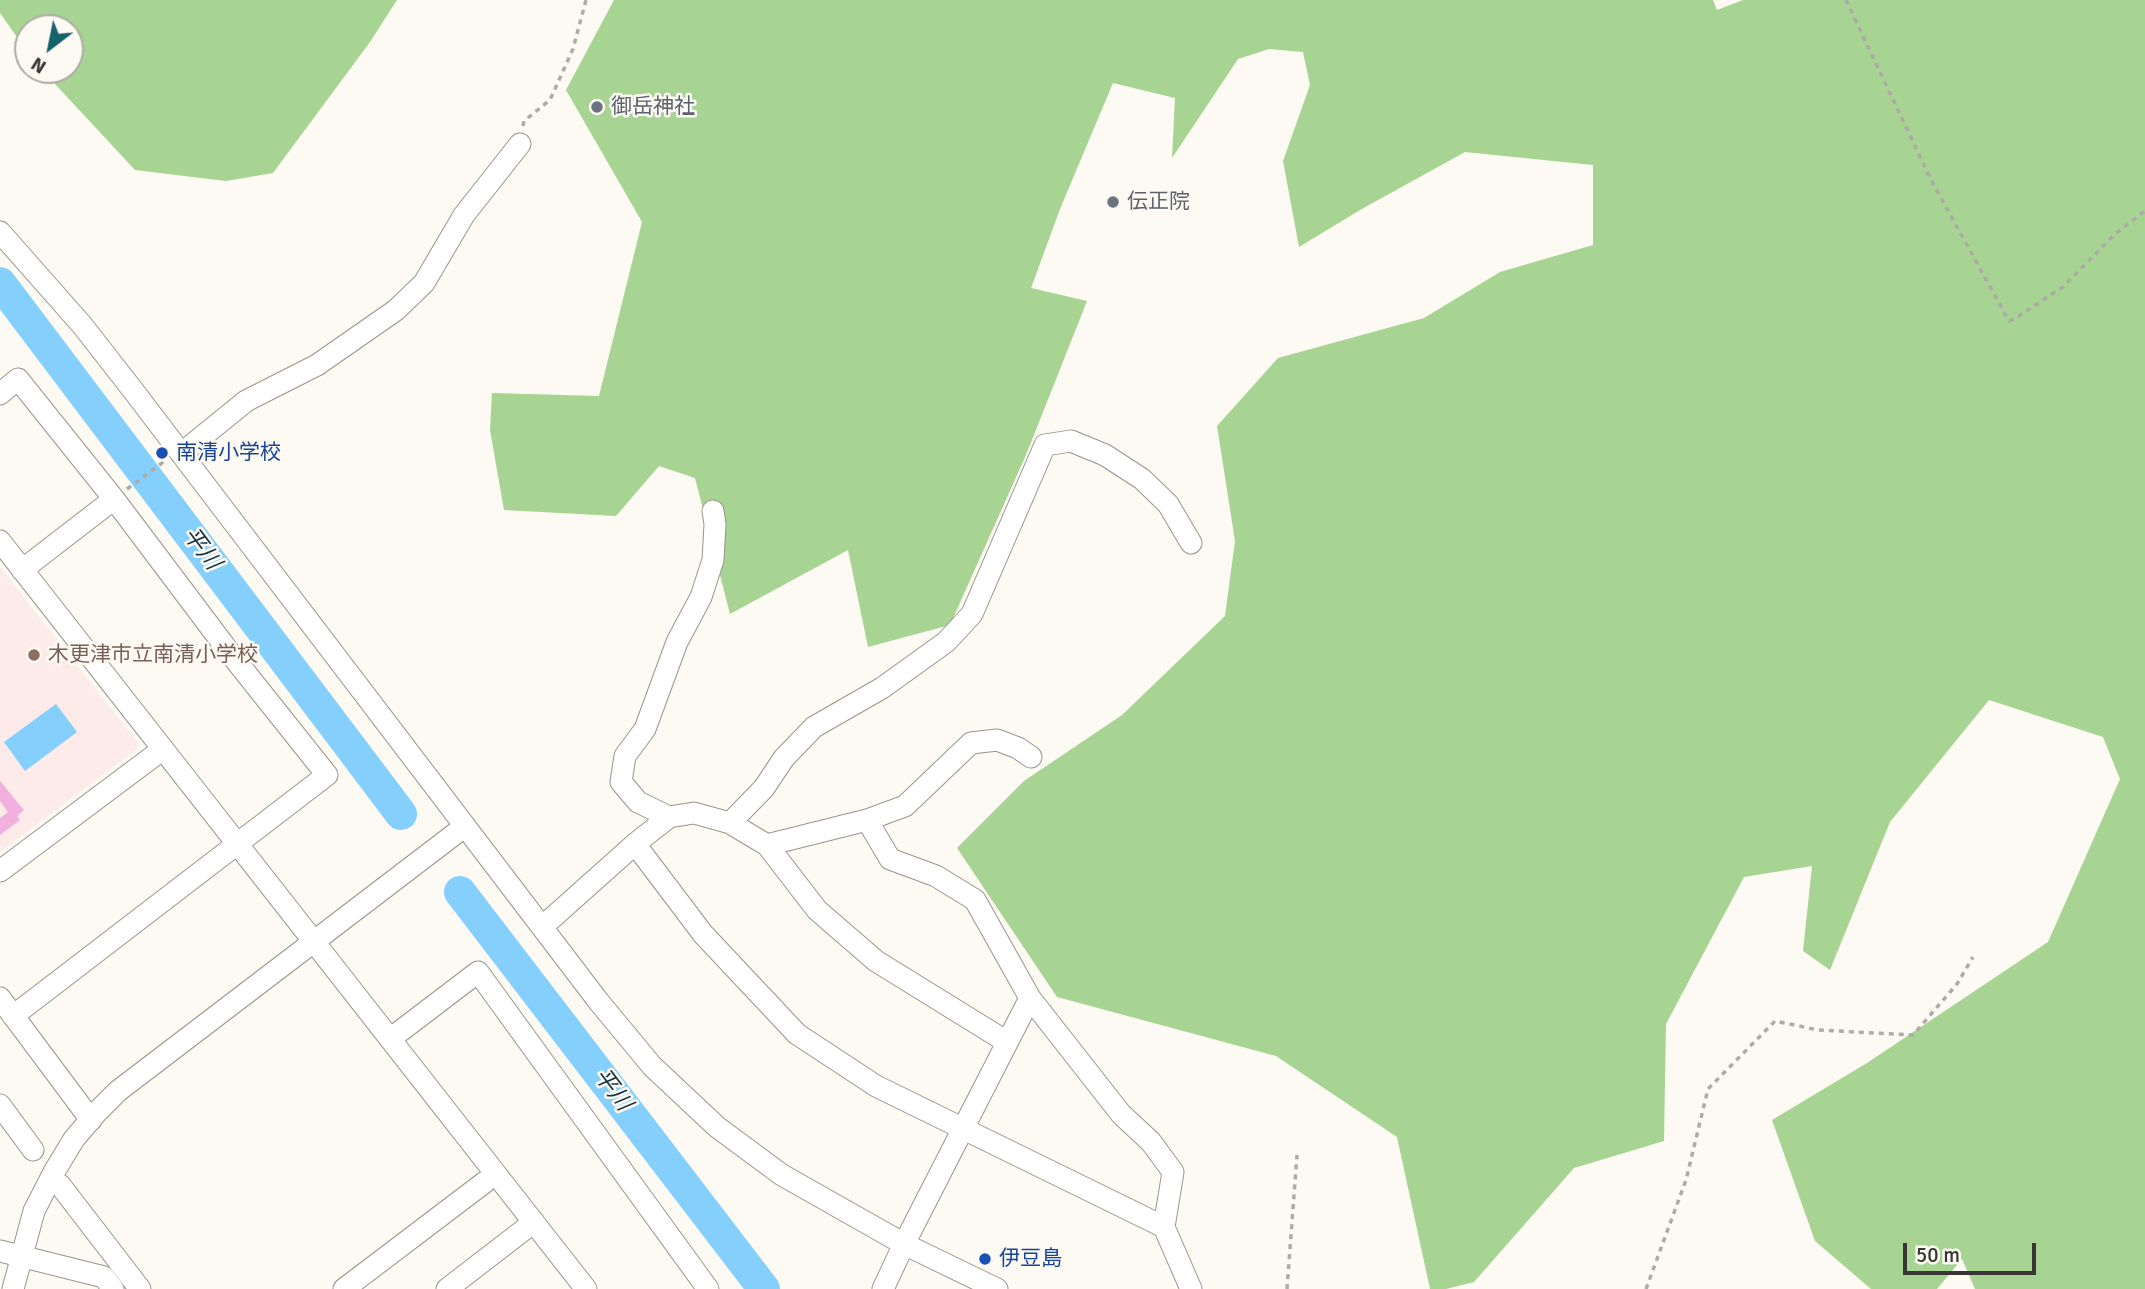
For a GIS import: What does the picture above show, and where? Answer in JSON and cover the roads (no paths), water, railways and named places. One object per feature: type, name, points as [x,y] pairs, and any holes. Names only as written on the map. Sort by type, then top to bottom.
[{"type":"street","points":[[173,458],[246,401],[317,365],[396,310],[424,283],[464,215],[520,144]]},
{"type":"street","points":[[2,236],[82,325],[173,458],[634,1047],[717,1127],[782,1175],[904,1244],[998,1289]]},
{"type":"street","points":[[0,394],[18,379],[119,495],[233,657],[327,775],[13,1016]]},
{"type":"street","points":[[730,823],[764,788],[784,758],[814,727],[892,681],[946,642],[972,614],[1045,445],[1071,441],[1105,455],[1142,480],[1168,504],[1191,543]]},
{"type":"street","points":[[22,570],[119,495]]},
{"type":"street","points":[[669,817],[638,802],[621,782],[625,756],[645,729],[677,642],[701,597],[712,561],[715,524],[713,511]]},
{"type":"street","points":[[0,541],[586,1289]]},
{"type":"street","points":[[767,845],[867,820],[905,806],[971,743],[997,740],[1018,748],[1031,757]]},
{"type":"street","points":[[0,870],[163,749]]},
{"type":"street","points":[[542,927],[669,817],[694,814],[730,823],[767,845],[817,909],[876,961],[1007,1042]]},
{"type":"street","points":[[867,820],[890,859],[936,876],[975,900],[1030,998],[1121,1114],[1151,1142],[1172,1172],[1164,1227],[1191,1289]]},
{"type":"street","points":[[13,1289],[10,1254],[74,1139],[118,1091],[464,827]]},
{"type":"street","points":[[635,844],[704,934],[756,993],[797,1034],[876,1086],[1164,1227]]},
{"type":"street","points":[[390,1039],[478,972],[708,1289]]},
{"type":"street","points":[[0,998],[91,1119]]},
{"type":"street","points":[[883,1289],[1030,998]]},
{"type":"street","points":[[0,1105],[33,1150]]},
{"type":"street","points":[[344,1289],[485,1182]]},
{"type":"street","points":[[60,1185],[140,1289]]},
{"type":"street","points":[[451,1288],[534,1222]]},
{"type":"street","points":[[10,1254],[104,1277],[113,1289]]},
{"type":"water","points":[[56,704],[77,732],[25,771],[4,742]]},
{"type":"waterway","name":"平川","points":[[0,283],[401,814]]},
{"type":"waterway","name":"平川","points":[[460,892],[764,1289]]},
{"type":"place","name":"御岳神社","points":[[597,107]]},
{"type":"place","name":"伝正院","points":[[1113,202]]},
{"type":"place","name":"南清小学校","points":[[162,453]]},
{"type":"place","name":"木更津市立南清小学校","points":[[34,655]]},
{"type":"place","name":"伊豆島","points":[[985,1259]]}]
